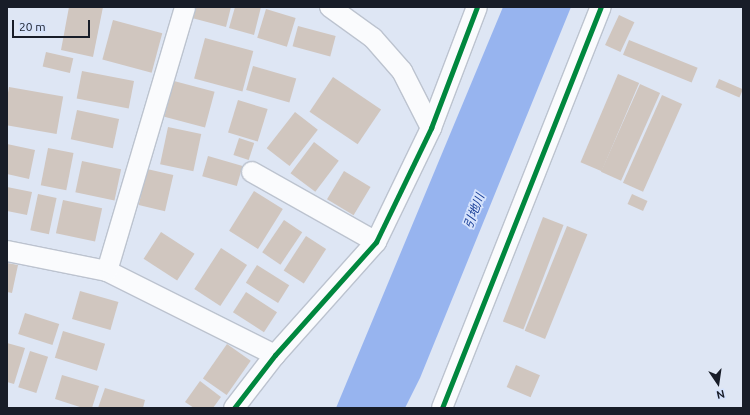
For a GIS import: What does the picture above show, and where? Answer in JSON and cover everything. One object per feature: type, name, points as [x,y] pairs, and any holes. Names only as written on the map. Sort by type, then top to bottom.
[{"type":"street","points":[[107,271],[185,7]]},
{"type":"street","points":[[330,7],[373,38],[402,71],[431,128]]},
{"type":"street","points":[[234,408],[275,354],[376,242],[431,128],[477,7]]},
{"type":"street","points":[[442,408],[601,7]]},
{"type":"street","points":[[252,172],[376,242]]},
{"type":"street","points":[[7,251],[107,271],[275,354]]},
{"type":"water","name":"引地川","points":[[503,7],[571,7],[420,378],[405,408],[336,408]]},
{"type":"building","points":[[69,7],[103,7],[93,57],[61,50]]},
{"type":"building","points":[[195,7],[231,7],[226,27],[192,18]]},
{"type":"building","points":[[235,7],[261,7],[254,35],[229,28]]},
{"type":"building","points":[[266,9],[296,18],[287,47],[257,38]]},
{"type":"building","points":[[619,15],[634,22],[620,52],[605,45]]},
{"type":"building","points":[[113,20],[162,33],[152,73],[102,60]]},
{"type":"building","points":[[298,26],[336,36],[330,56],[293,46]]},
{"type":"building","points":[[205,38],[253,51],[242,92],[194,79]]},
{"type":"building","points":[[629,40],[698,68],[692,83],[623,55]]},
{"type":"building","points":[[46,52],[73,58],[70,73],[43,67]]},
{"type":"building","points":[[253,66],[296,78],[289,102],[246,90]]},
{"type":"building","points":[[82,71],[134,81],[129,109],[77,98]]},
{"type":"building","points":[[618,74],[639,83],[602,171],[580,162]]},
{"type":"building","points":[[333,77],[381,109],[358,144],[310,112]]},
{"type":"building","points":[[719,79],[743,89],[739,97],[715,87]]},
{"type":"building","points":[[174,81],[215,92],[205,128],[164,117]]},
{"type":"building","points":[[640,84],[660,93],[621,181],[601,172]]},
{"type":"building","points":[[9,87],[63,97],[57,134],[7,125],[7,98]]},
{"type":"building","points":[[662,95],[682,104],[643,192],[623,183]]},
{"type":"building","points":[[238,100],[268,109],[258,142],[228,133]]},
{"type":"building","points":[[77,110],[119,119],[113,148],[71,139]]},
{"type":"building","points":[[295,112],[318,130],[290,166],[267,148]]},
{"type":"building","points":[[168,127],[201,134],[193,171],[160,164]]},
{"type":"building","points":[[239,138],[254,143],[249,160],[233,155]]},
{"type":"building","points":[[314,142],[339,161],[315,192],[291,173]]},
{"type":"building","points":[[7,144],[35,150],[29,179],[7,174]]},
{"type":"building","points":[[48,148],[74,153],[66,190],[41,185]]},
{"type":"building","points":[[208,156],[243,166],[237,186],[202,176]]},
{"type":"building","points":[[82,161],[121,169],[114,201],[75,192]]},
{"type":"building","points":[[147,169],[173,175],[165,211],[139,205]]},
{"type":"building","points":[[344,171],[371,187],[354,215],[327,199]]},
{"type":"building","points":[[7,187],[32,192],[27,215],[7,211]]},
{"type":"building","points":[[254,191],[283,209],[258,249],[229,231]]},
{"type":"building","points":[[38,194],[57,198],[49,234],[30,230]]},
{"type":"building","points":[[632,194],[648,201],[643,211],[628,204]]},
{"type":"building","points":[[63,200],[102,208],[95,242],[56,233]]},
{"type":"building","points":[[543,217],[564,225],[523,329],[503,322]]},
{"type":"building","points":[[284,220],[302,232],[280,265],[262,252]]},
{"type":"building","points":[[567,226],[587,234],[545,339],[525,331]]},
{"type":"building","points":[[161,232],[195,254],[177,281],[144,259]]},
{"type":"building","points":[[306,236],[326,249],[304,283],[284,270]]},
{"type":"building","points":[[221,248],[247,265],[220,306],[194,289]]},
{"type":"building","points":[[7,263],[18,265],[12,293],[7,292]]},
{"type":"building","points":[[257,265],[289,285],[278,303],[246,283]]},
{"type":"building","points":[[80,291],[118,302],[110,330],[72,319]]},
{"type":"building","points":[[246,292],[277,312],[264,332],[233,312]]},
{"type":"building","points":[[25,313],[59,324],[52,345],[18,334]]},
{"type":"building","points":[[63,331],[105,344],[97,371],[55,358]]},
{"type":"building","points":[[7,343],[25,348],[14,384],[7,382]]},
{"type":"building","points":[[227,344],[251,361],[227,395],[203,378]]},
{"type":"building","points":[[30,351],[48,357],[36,393],[18,387]]},
{"type":"building","points":[[516,365],[540,375],[531,397],[507,387]]},
{"type":"building","points":[[62,375],[99,386],[92,408],[83,408],[55,399]]},
{"type":"building","points":[[200,381],[221,397],[213,408],[194,408],[185,402]]},
{"type":"building","points":[[105,388],[145,400],[143,408],[98,408]]},
{"type":"cycle path","points":[[234,408],[275,355],[376,242],[431,128],[477,7]]},
{"type":"cycle path","points":[[442,408],[601,7]]}]
